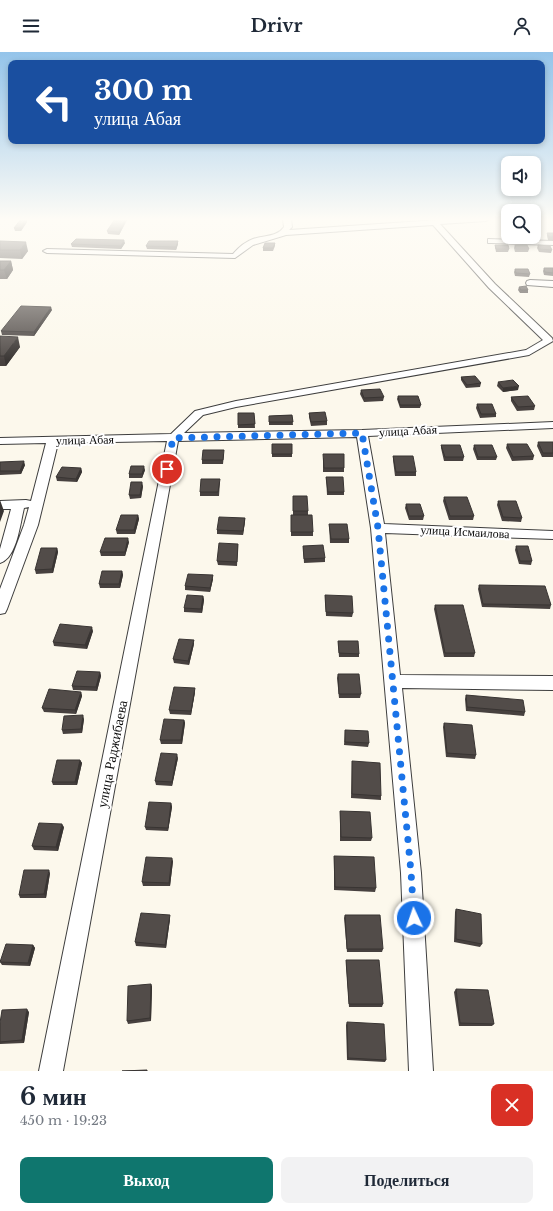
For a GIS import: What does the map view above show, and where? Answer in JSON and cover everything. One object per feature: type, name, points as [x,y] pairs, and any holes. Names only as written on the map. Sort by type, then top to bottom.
[{"type":"street","points":[[173,438],[199,413],[236,404],[529,352],[549,340],[492,286],[474,267]]},
{"type":"street","points":[[530,283],[553,284]]},
{"type":"street","name":"улица Абая","points":[[0,441],[362,433],[553,425]]},
{"type":"street","points":[[362,433],[378,528],[411,872],[421,1071]]},
{"type":"street","name":"улица Раджибаева","points":[[51,1071],[173,438]]},
{"type":"street","points":[[0,609],[31,525],[53,440]]},
{"type":"street","points":[[0,505],[36,504]]},
{"type":"street","points":[[0,558],[7,550],[18,505]]},
{"type":"street","name":"улица Исмаилова","points":[[378,528],[553,535]]},
{"type":"street","points":[[393,681],[553,683]]},
{"type":"building","points":[[0,267],[7,267],[4,270],[0,270]]},
{"type":"building","points":[[544,268],[553,268],[553,273],[545,272]]},
{"type":"building","points":[[515,269],[528,269],[530,274],[516,273]]},
{"type":"building","points":[[526,286],[528,290],[521,290],[519,287]]},
{"type":"building","points":[[21,306],[51,307],[34,332],[1,331]]},
{"type":"building","points":[[0,336],[18,337],[4,356],[0,356]]},
{"type":"building","points":[[475,376],[481,383],[467,385],[461,377]]},
{"type":"building","points":[[513,380],[519,386],[503,388],[498,382]]},
{"type":"building","points":[[380,389],[384,397],[364,398],[361,390]]},
{"type":"building","points":[[398,396],[418,396],[421,405],[400,405]]},
{"type":"building","points":[[528,396],[535,406],[518,407],[511,397]]},
{"type":"building","points":[[477,404],[492,404],[496,414],[481,414]]},
{"type":"building","points":[[325,412],[327,421],[311,422],[309,413]]},
{"type":"building","points":[[238,413],[254,413],[255,424],[238,425]]},
{"type":"building","points":[[292,415],[293,422],[269,422],[269,416]]},
{"type":"building","points":[[538,442],[553,442],[553,453],[543,453]]},
{"type":"building","points":[[272,444],[292,444],[292,454],[272,454]]},
{"type":"building","points":[[507,444],[527,444],[534,456],[513,457]]},
{"type":"building","points":[[441,445],[460,445],[464,457],[445,457]]},
{"type":"building","points":[[474,445],[492,445],[497,457],[478,457]]},
{"type":"building","points":[[203,450],[224,450],[223,460],[202,460]]},
{"type":"building","points":[[323,454],[344,454],[344,468],[324,468]]},
{"type":"building","points":[[393,456],[413,456],[416,472],[396,472]]},
{"type":"building","points":[[24,461],[20,471],[0,471],[0,462]]},
{"type":"building","points":[[131,466],[144,466],[142,474],[129,474]]},
{"type":"building","points":[[62,467],[81,468],[76,479],[56,477]]},
{"type":"building","points":[[326,477],[343,477],[344,492],[328,492]]},
{"type":"building","points":[[201,479],[220,479],[218,492],[200,492]]},
{"type":"building","points":[[131,482],[142,482],[140,495],[129,495]]},
{"type":"building","points":[[293,496],[307,496],[308,511],[293,511]]},
{"type":"building","points":[[444,497],[467,497],[474,516],[450,516]]},
{"type":"building","points":[[498,501],[516,501],[522,518],[503,517]]},
{"type":"building","points":[[406,504],[420,504],[424,516],[409,516]]},
{"type":"building","points":[[121,515],[138,515],[134,530],[116,530]]},
{"type":"building","points":[[291,515],[312,515],[313,532],[291,532]]},
{"type":"building","points":[[219,517],[245,518],[243,531],[217,530]]},
{"type":"building","points":[[329,524],[347,524],[349,539],[331,539]]},
{"type":"building","points":[[105,538],[128,538],[125,552],[100,552]]},
{"type":"building","points":[[219,543],[238,544],[237,562],[217,561]]},
{"type":"building","points":[[323,545],[325,558],[304,559],[303,546]]},
{"type":"building","points":[[516,546],[528,546],[532,561],[520,561]]},
{"type":"building","points":[[41,548],[57,548],[52,569],[35,570]]},
{"type":"building","points":[[102,571],[122,571],[119,584],[99,584]]},
{"type":"building","points":[[188,574],[213,575],[210,588],[185,586]]},
{"type":"building","points":[[479,585],[545,586],[551,605],[483,604]]},
{"type":"building","points":[[187,595],[203,596],[201,609],[184,608]]},
{"type":"building","points":[[325,595],[352,596],[353,613],[326,612]]},
{"type":"building","points":[[435,605],[463,605],[475,653],[445,653]]},
{"type":"building","points":[[60,624],[92,627],[85,645],[53,642]]},
{"type":"building","points":[[179,639],[194,640],[188,661],[173,659]]},
{"type":"building","points":[[338,641],[358,641],[359,654],[339,653]]},
{"type":"building","points":[[77,671],[100,672],[96,687],[72,686]]},
{"type":"building","points":[[338,674],[359,674],[361,694],[339,694]]},
{"type":"building","points":[[174,687],[195,688],[191,711],[169,710]]},
{"type":"building","points":[[49,689],[81,692],[75,710],[42,708]]},
{"type":"building","points":[[466,695],[523,700],[525,712],[467,707]]},
{"type":"building","points":[[83,715],[81,729],[62,730],[64,716]]},
{"type":"building","points":[[164,719],[184,720],[181,740],[160,740]]},
{"type":"building","points":[[444,723],[472,725],[476,755],[447,753]]},
{"type":"building","points":[[345,730],[368,731],[369,743],[345,742]]},
{"type":"building","points":[[161,753],[177,754],[172,782],[155,781]]},
{"type":"building","points":[[57,760],[80,760],[75,782],[52,782]]},
{"type":"building","points":[[352,761],[380,763],[381,796],[352,794]]},
{"type":"building","points":[[149,802],[171,803],[168,828],[145,827]]},
{"type":"building","points":[[340,811],[370,812],[372,838],[341,837]]},
{"type":"building","points":[[39,823],[62,824],[56,847],[32,846]]},
{"type":"building","points":[[334,856],[374,857],[376,888],[335,887]]},
{"type":"building","points":[[146,857],[172,858],[169,883],[142,882]]},
{"type":"building","points":[[24,870],[49,870],[44,894],[19,895]]},
{"type":"building","points":[[456,909],[481,914],[482,944],[456,939]]},
{"type":"building","points":[[141,913],[170,915],[165,945],[135,942]]},
{"type":"building","points":[[345,915],[380,915],[383,949],[347,949]]},
{"type":"building","points":[[6,944],[33,945],[28,963],[0,962]]},
{"type":"building","points":[[346,960],[379,960],[383,1004],[349,1004]]},
{"type":"building","points":[[151,984],[150,1018],[127,1021],[128,986]]},
{"type":"building","points":[[456,989],[488,990],[494,1024],[460,1023]]},
{"type":"building","points":[[27,1009],[22,1040],[0,1042],[2,1010]]},
{"type":"building","points":[[347,1022],[384,1024],[386,1060],[348,1058]]},
{"type":"building","points":[[147,1070],[147,1071],[122,1071]]},
{"type":"route","points":[[167,469],[173,438],[362,433],[378,528],[411,872],[414,918]]}]
